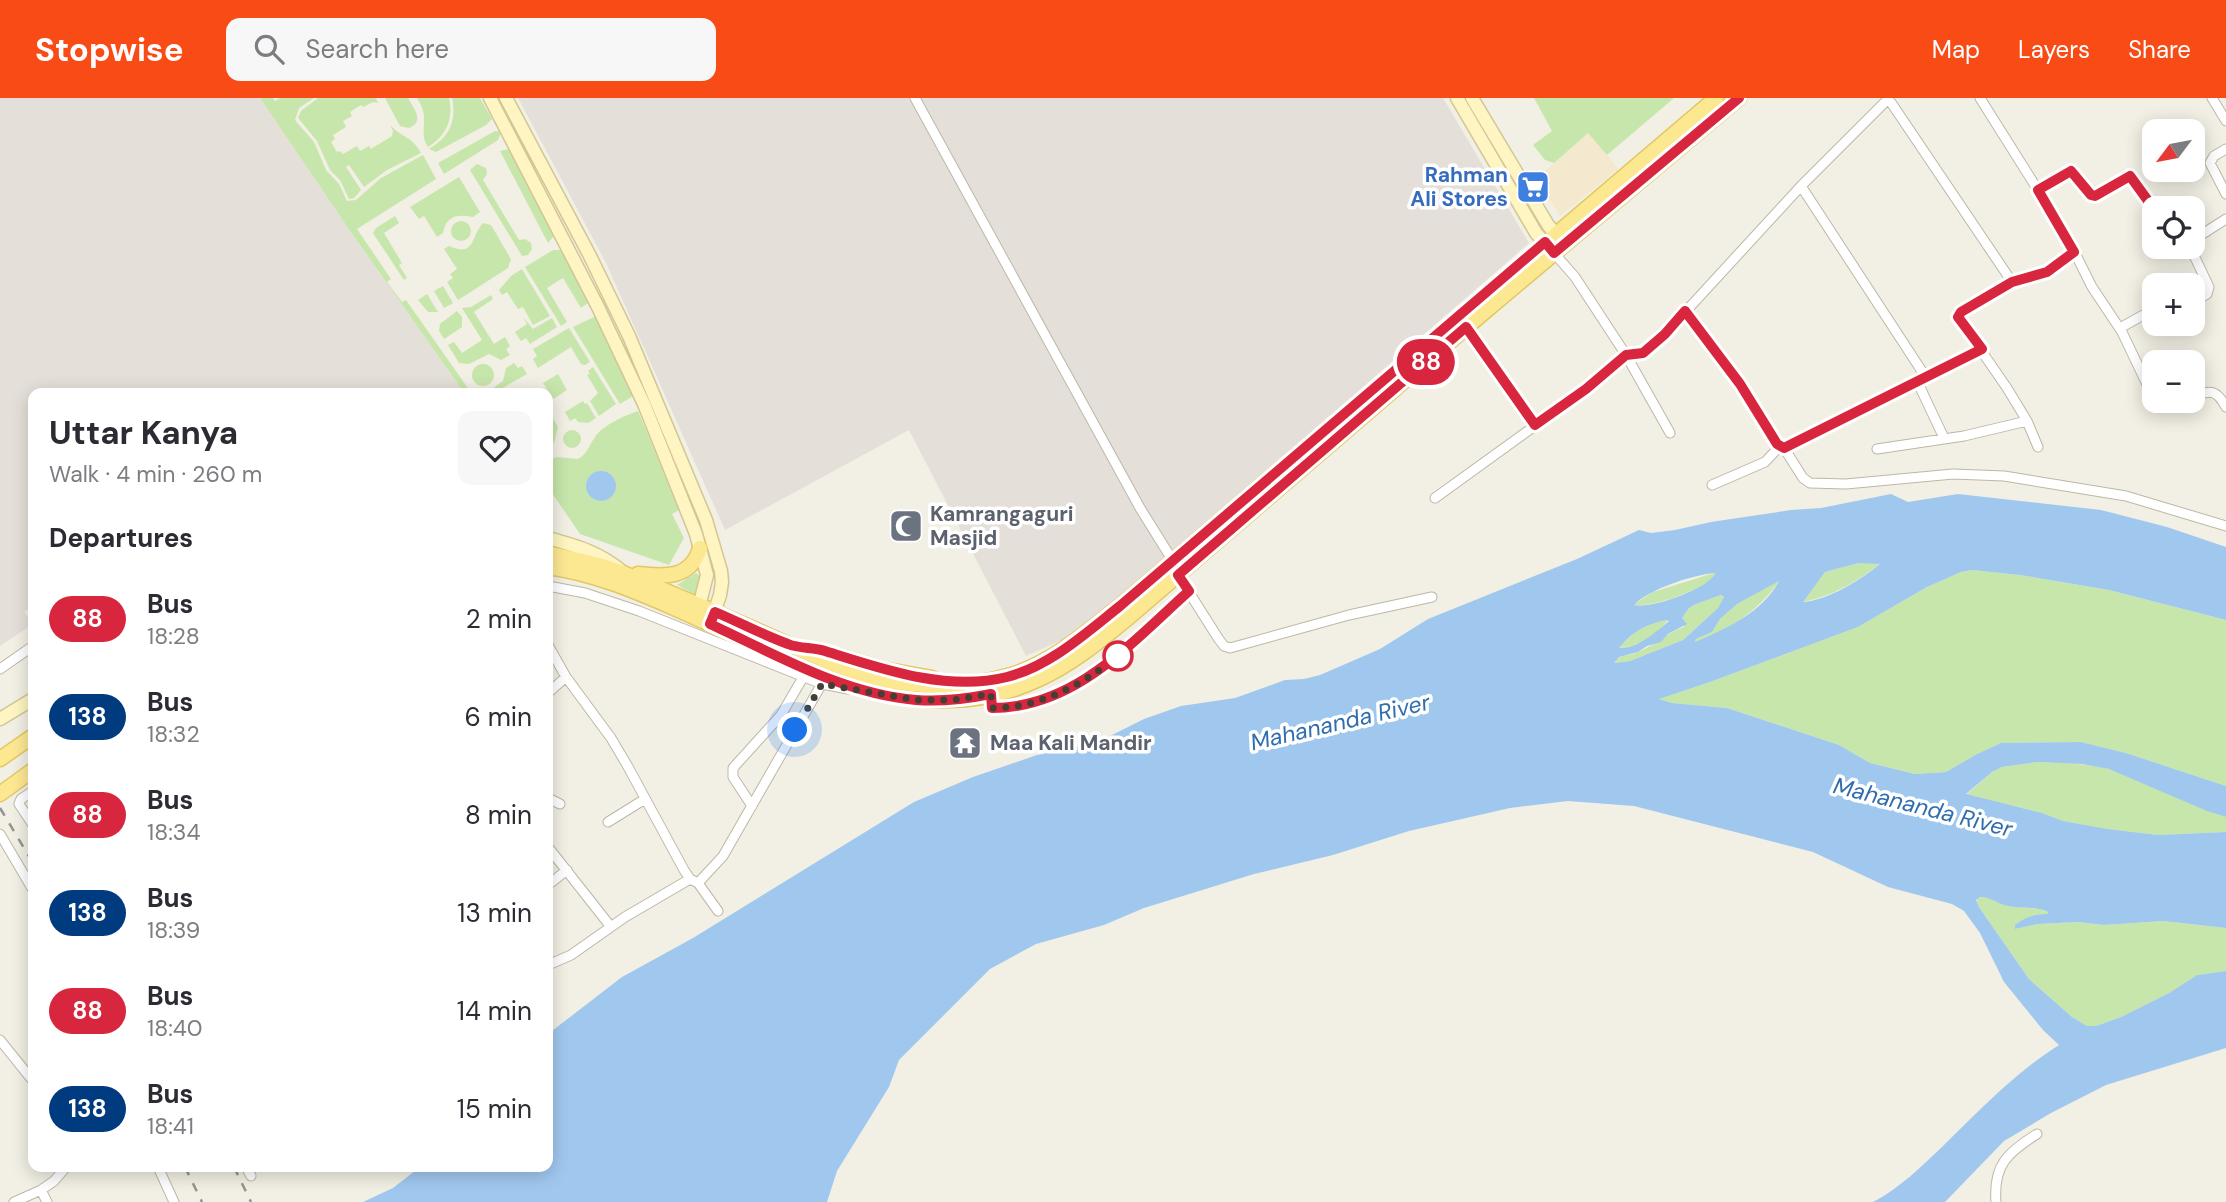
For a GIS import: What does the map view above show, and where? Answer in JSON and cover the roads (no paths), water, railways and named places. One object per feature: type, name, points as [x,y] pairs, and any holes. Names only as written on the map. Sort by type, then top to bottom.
[{"type":"main road","points":[[553,568],[613,583],[704,619],[790,645],[822,650],[871,666],[915,676],[986,688],[1034,666],[1076,641],[1175,568],[1466,327],[1716,98]]},
{"type":"main road","points":[[623,573],[805,673],[884,695],[935,701],[986,688],[1045,683],[1058,678],[1101,652],[1156,603],[1175,568],[1555,243],[1739,98]]},
{"type":"main road","points":[[553,554],[623,573],[663,577],[676,575],[692,565],[701,548]]},
{"type":"main road","points":[[0,759],[28,739]]},
{"type":"main road","points":[[0,794],[28,774]]},
{"type":"street","points":[[490,98],[649,400],[706,520],[722,582],[704,619]]},
{"type":"street","points":[[506,98],[623,324],[701,548],[707,575],[704,619]]},
{"type":"street","points":[[915,98],[1140,508],[1224,646],[1230,648],[1432,597]]},
{"type":"street","points":[[1457,98],[1536,233],[1555,243]]},
{"type":"street","points":[[1472,98],[1548,225],[1575,277],[1626,355],[1670,433]]},
{"type":"street","points":[[1435,498],[1586,389],[1626,355],[1643,353],[1665,334],[1801,186],[1888,98],[2012,282]]},
{"type":"street","points":[[1980,98],[2038,190],[2092,287],[2120,328],[2142,373]]},
{"type":"street","points":[[2212,98],[2226,121]]},
{"type":"street","points":[[2226,149],[2214,156],[2210,163],[2226,194]]},
{"type":"street","points":[[2038,190],[2071,171],[2091,195],[2095,196],[2130,176],[2145,196]]},
{"type":"street","points":[[537,188],[550,180]]},
{"type":"street","points":[[1801,186],[1921,378],[1944,439]]},
{"type":"street","points":[[2205,232],[2226,219]]},
{"type":"street","points":[[2038,447],[2027,421],[1982,349],[1962,324],[1959,314],[2012,282],[2047,272],[2074,252]]},
{"type":"street","points":[[2205,279],[2209,287],[2205,295]]},
{"type":"street","points":[[1685,311],[1740,384],[1803,478],[1810,483],[1846,484],[1953,474],[2004,476],[2126,496],[2226,526]]},
{"type":"street","points":[[2120,328],[2142,316]]},
{"type":"street","points":[[1466,327],[1535,425]]},
{"type":"street","points":[[1712,485],[1765,462],[1782,447],[1982,349]]},
{"type":"street","points":[[2205,392],[2220,397],[2226,407]]},
{"type":"street","points":[[1878,449],[1996,430],[2027,421]]},
{"type":"street","points":[[692,525],[706,520]]},
{"type":"street","points":[[553,539],[606,558],[623,573]]},
{"type":"street","points":[[553,587],[585,593],[639,611],[704,619]]},
{"type":"street","points":[[986,688],[992,708],[1037,701],[1068,689],[1113,660],[1189,591]]},
{"type":"street","points":[[0,669],[28,649]]},
{"type":"street","points":[[553,654],[566,677],[611,738],[694,881],[718,911]]},
{"type":"street","points":[[752,806],[733,777],[733,768],[781,715],[805,673]]},
{"type":"street","points":[[553,689],[566,677]]},
{"type":"street","points":[[553,963],[571,955],[611,928],[694,881],[723,856],[824,680]]},
{"type":"street","points":[[0,719],[28,702]]},
{"type":"street","points":[[28,794],[19,804],[28,818]]},
{"type":"street","points":[[608,822],[645,799]]},
{"type":"street","points":[[553,801],[559,804]]},
{"type":"street","points":[[0,834],[28,882]]},
{"type":"street","points":[[553,853],[611,928]]},
{"type":"street","points":[[553,881],[567,870]]},
{"type":"street","points":[[0,1040],[28,1075]]},
{"type":"street","points":[[1996,1202],[2001,1164],[2006,1156],[2037,1134]]},
{"type":"street","points":[[14,1202],[41,1190],[62,1172]]},
{"type":"street","points":[[160,1172],[174,1202]]},
{"type":"street","points":[[41,1190],[47,1202]]},
{"type":"water","points":[[601,471],[612,475],[616,486],[612,497],[601,501],[590,497],[586,486],[590,475]]},
{"type":"water","name":"Mahananda River","points":[[1891,494],[1908,502],[1958,494],[2101,510],[2167,527],[2226,547],[2226,620],[2109,590],[1972,570],[1927,587],[1858,627],[1659,699],[1672,703],[1727,708],[1839,745],[1870,763],[1915,774],[1946,772],[2001,743],[2081,742],[2126,753],[2226,786],[2226,817],[2109,769],[2082,764],[2038,762],[2002,767],[1966,794],[2063,821],[2108,829],[2158,835],[2226,832],[2226,928],[2163,921],[2104,925],[2078,922],[2037,924],[2015,929],[2015,925],[2023,920],[2048,912],[2008,906],[1984,897],[1976,900],[2029,979],[2072,1017],[2087,1026],[2096,1026],[2121,1017],[2169,993],[2197,975],[2226,971],[2226,1048],[2106,1085],[2051,1113],[2004,1141],[1945,1202],[1873,1202],[1910,1176],[2013,1079],[2059,1045],[2043,1030],[2004,982],[1980,933],[1964,911],[1952,904],[1888,887],[1813,852],[1634,806],[1568,801],[1510,808],[1409,831],[1333,855],[1254,874],[1144,908],[1104,925],[1036,944],[990,969],[899,1060],[889,1087],[837,1171],[827,1202],[363,1202],[393,1188],[414,1172],[553,1172],[553,1030],[622,977],[693,938],[914,802],[973,777],[1037,755],[1078,747],[1112,735],[1144,719],[1181,706],[1235,698],[1285,680],[1320,675],[1380,649],[1428,619],[1577,559],[1639,530],[1651,533],[1675,530],[1791,510],[1821,508]],"holes":[[[1859,563],[1880,564],[1854,583],[1834,593],[1803,602],[1825,572]],[[1716,573],[1691,591],[1653,604],[1634,605],[1661,588],[1685,579]],[[1779,581],[1763,602],[1743,618],[1695,642],[1712,632],[1720,619],[1737,604]],[[1721,595],[1724,597],[1718,608],[1683,640],[1630,661],[1614,663],[1619,657],[1661,642],[1668,634],[1687,624],[1682,618],[1689,608]],[[1665,620],[1669,621],[1639,643],[1619,648],[1634,633]]]},
{"type":"railway","points":[[0,808],[28,855]]},
{"type":"railway","points":[[187,1172],[202,1202]]},
{"type":"railway","points":[[236,1172],[251,1202]]},
{"type":"place","name":"Rahman Ali Stores","points":[[1533,187]]},
{"type":"place","name":"Kamrangaguri Masjid","points":[[906,526]]},
{"type":"place","name":"Maa Kali Mandir","points":[[965,743]]}]
